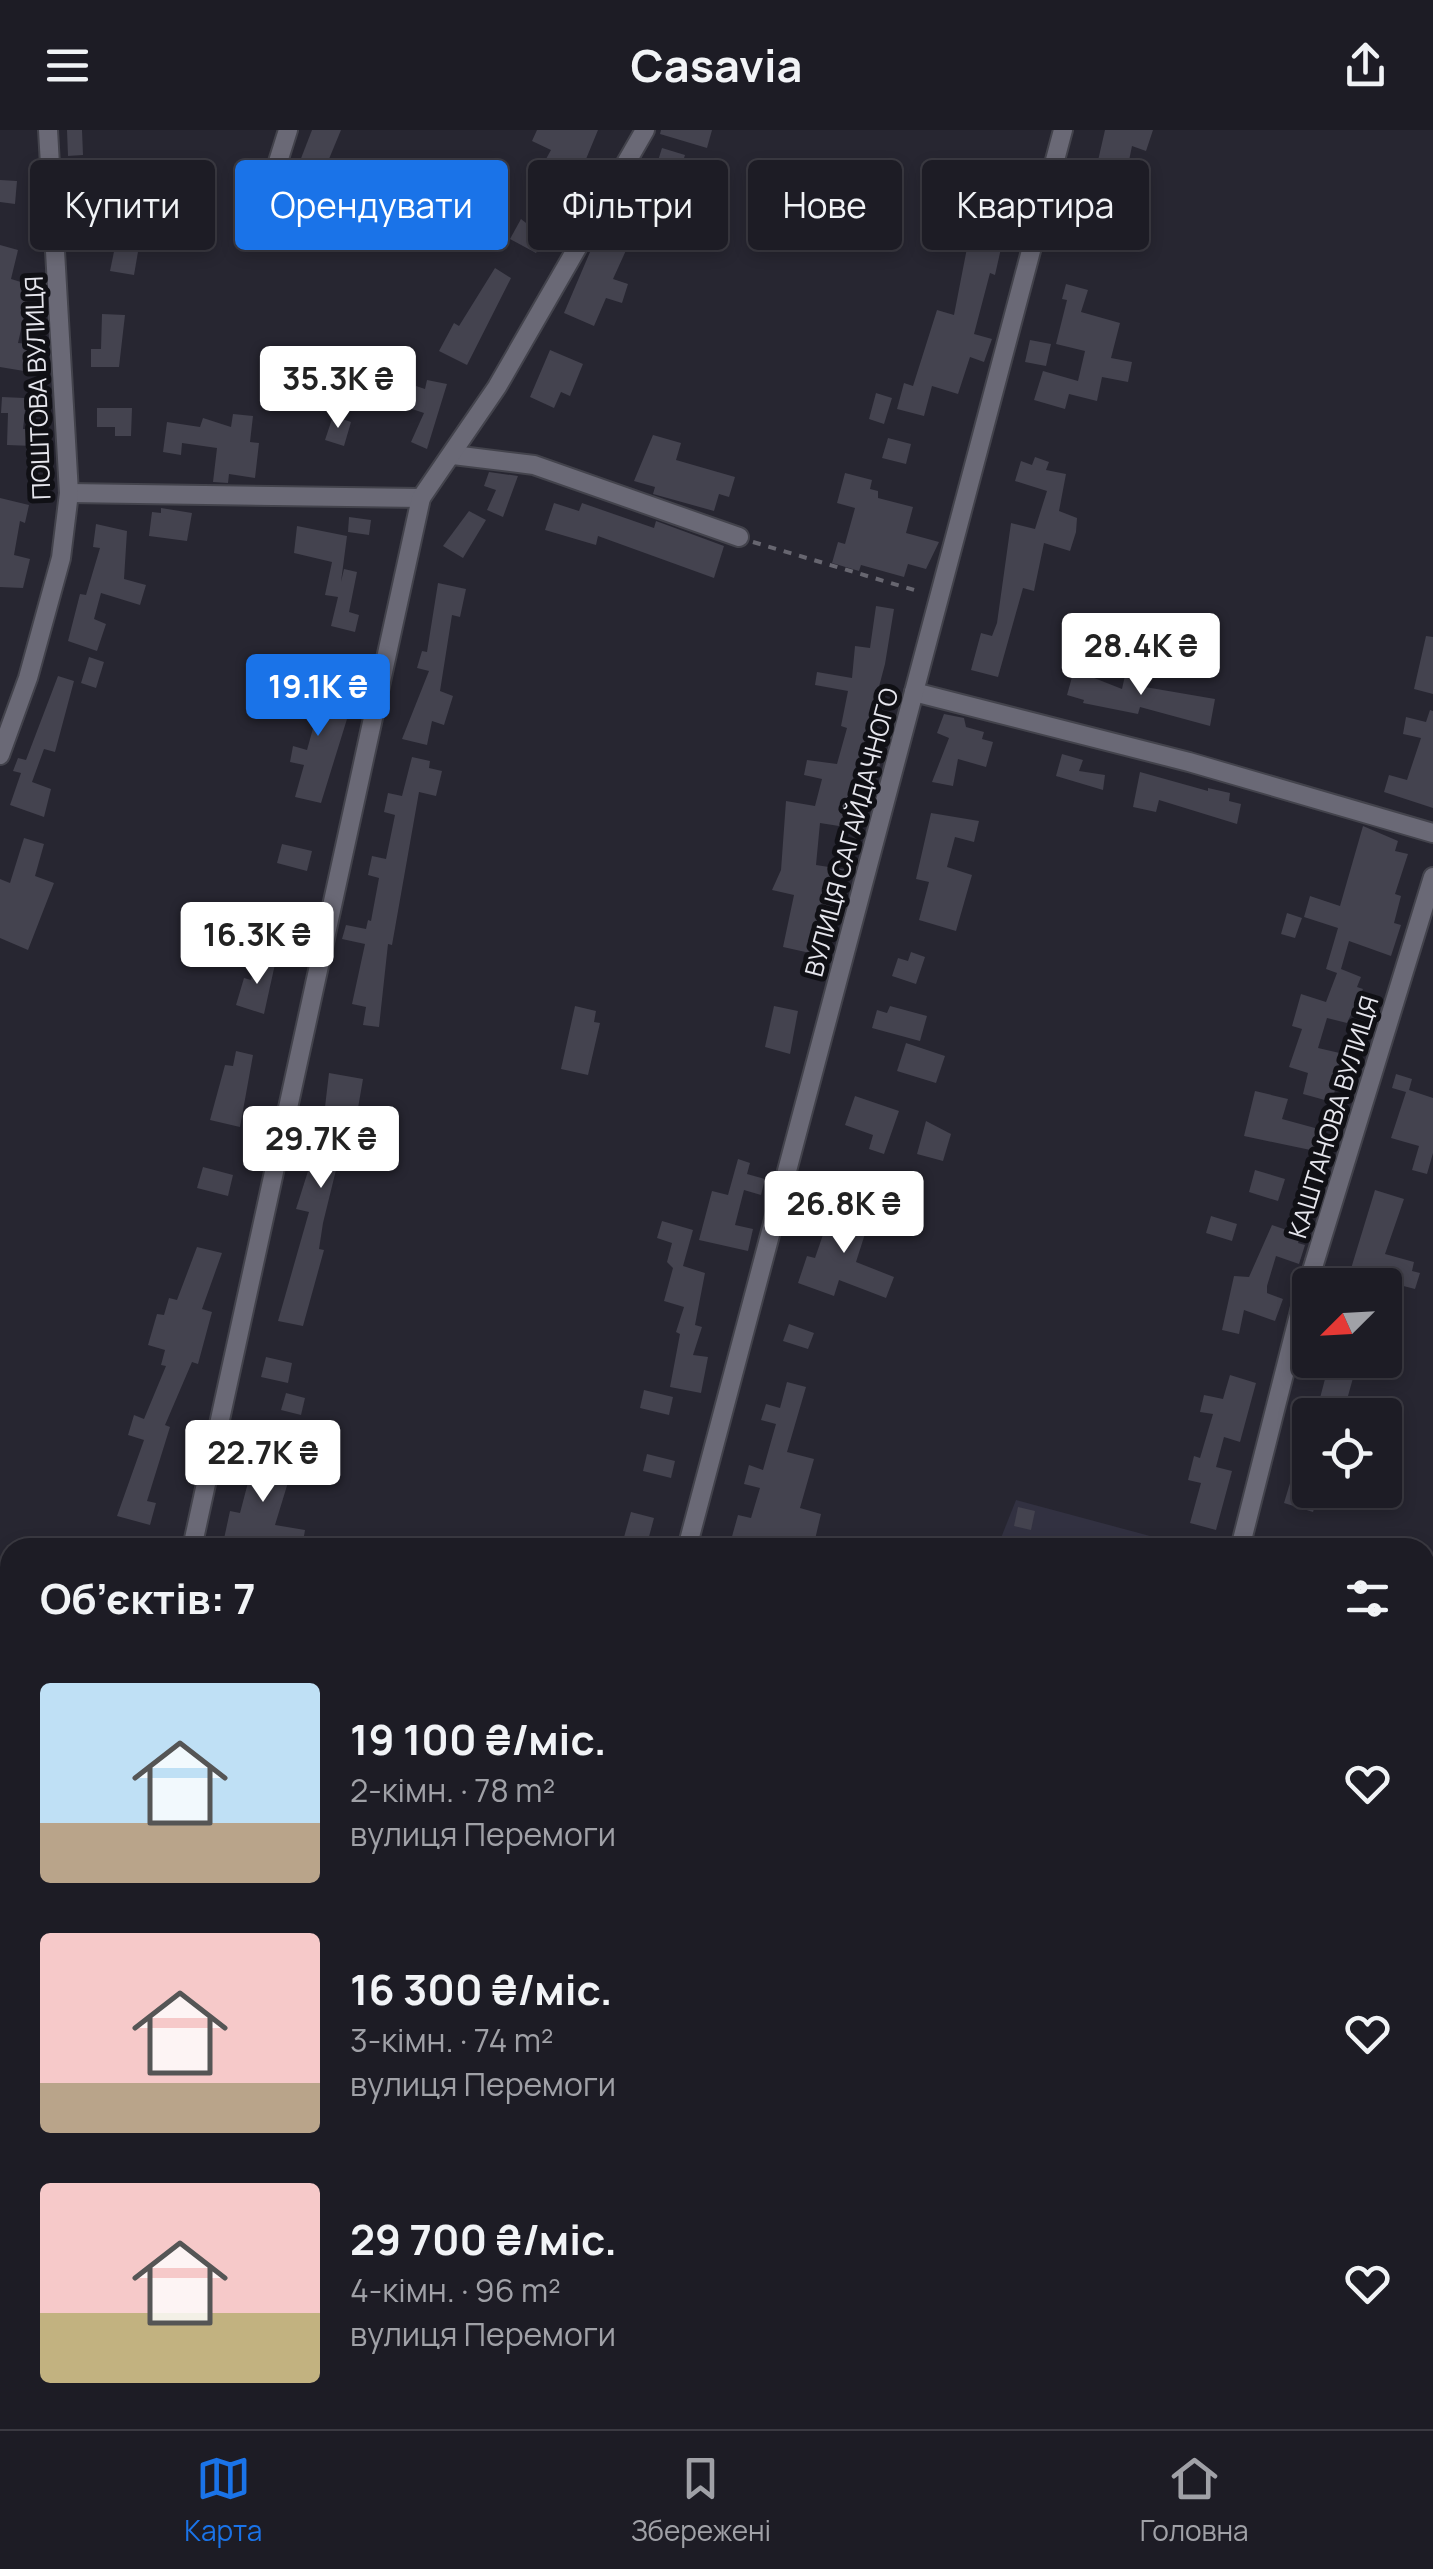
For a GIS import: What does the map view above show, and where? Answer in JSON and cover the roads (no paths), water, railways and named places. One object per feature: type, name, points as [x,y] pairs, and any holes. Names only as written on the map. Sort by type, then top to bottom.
[{"type":"street","name":"ПОШТОВА ВУЛИЦЯ","points":[[0,755],[28,678],[60,558],[69,493],[48,130]]},
{"type":"street","points":[[279,160],[288,130]]},
{"type":"street","points":[[194,1538],[421,498],[496,388],[645,130]]},
{"type":"street","name":"ВУЛИЦЯ САГАЙДАЧНОГО","points":[[689,1538],[1063,130]]},
{"type":"street","points":[[453,454],[534,465],[739,537]]},
{"type":"street","points":[[69,493],[421,498]]},
{"type":"street","points":[[914,692],[1189,762],[1433,833]]},
{"type":"street","name":"КАШТАНОВА ВУЛИЦЯ","points":[[1243,1538],[1302,1303],[1433,877]]}]
